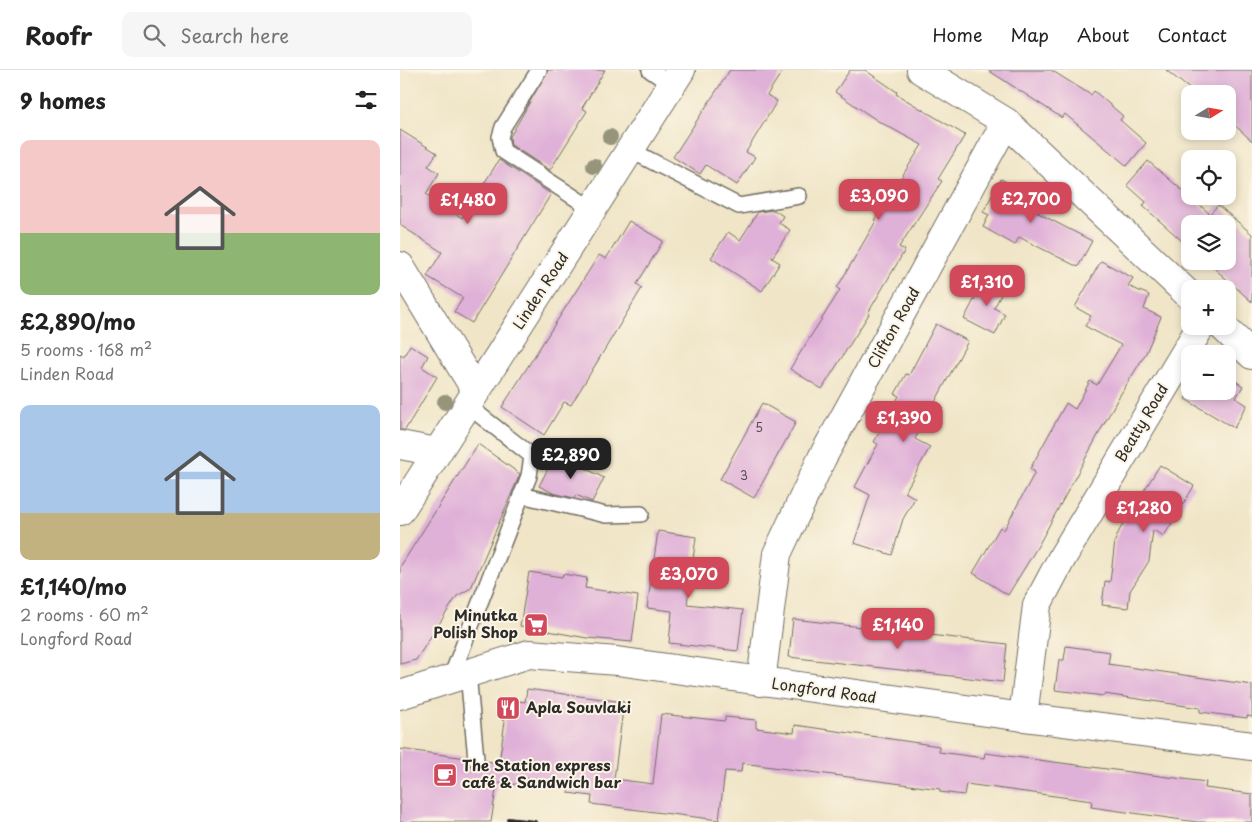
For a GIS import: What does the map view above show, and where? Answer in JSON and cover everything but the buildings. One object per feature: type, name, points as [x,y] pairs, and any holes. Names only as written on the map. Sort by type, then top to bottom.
[{"type":"street","points":[[922,70],[1006,122],[1181,287]]},
{"type":"street","name":"Linden Road","points":[[400,511],[630,150],[668,75]]},
{"type":"street","name":"Clifton Road","points":[[761,682],[777,554],[822,458],[1006,122]]},
{"type":"street","points":[[400,266],[472,399]]},
{"type":"street","name":"Beatty Road","points":[[1024,718],[1038,604],[1063,556],[1196,335]]},
{"type":"street","points":[[1231,335],[1252,355]]},
{"type":"street","points":[[400,445],[437,452]]},
{"type":"street","name":"Longford Road","points":[[400,695],[529,654],[617,662],[1024,718],[1252,746]]},
{"type":"lane","points":[[539,70],[503,127],[500,137],[503,152],[592,209]]},
{"type":"lane","points":[[630,150],[739,206],[799,196]]},
{"type":"lane","points":[[472,399],[532,456],[529,476],[521,494],[459,676],[476,759]]},
{"type":"lane","points":[[521,494],[606,515],[641,514]]},
{"type":"railway","points":[[508,819],[535,822]]},
{"type":"place","name":"Minutka Polish Shop","points":[[536,625]]},
{"type":"place","name":"Apla Souvlaki","points":[[508,708]]},
{"type":"place","name":"The Station express café & Sandwich bar","points":[[445,775]]}]
